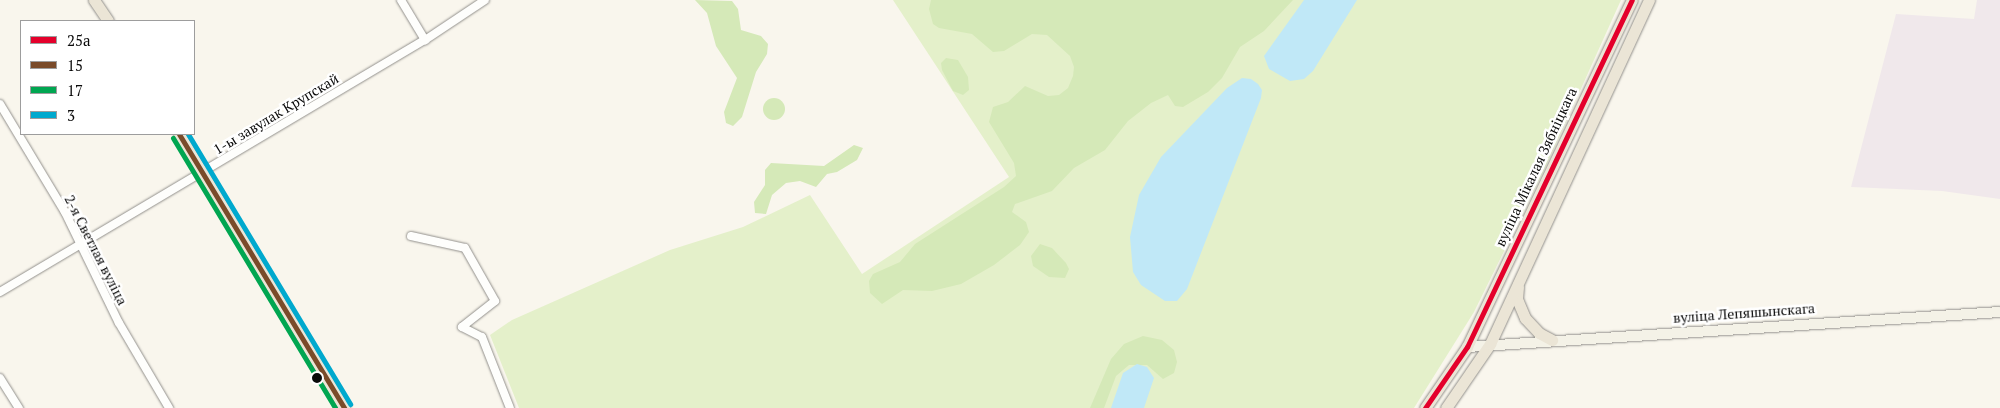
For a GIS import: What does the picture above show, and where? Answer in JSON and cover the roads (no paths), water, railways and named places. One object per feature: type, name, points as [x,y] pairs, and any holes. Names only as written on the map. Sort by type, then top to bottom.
[{"type":"main road","points":[[94,0],[107,20]]},
{"type":"main road","name":"вуліца Мікалая Зябніцкага","points":[[1467,347],[1632,0]]},
{"type":"main road","points":[[1446,408],[1490,344],[1649,0]]},
{"type":"main road","points":[[180,135],[344,408]]},
{"type":"main road","points":[[1518,284],[1517,299],[1525,318],[1539,333],[1552,340]]},
{"type":"main road","name":"вуліца Лепяшынскага","points":[[1467,347],[2000,312]]},
{"type":"main road","points":[[1425,408],[1467,347]]},
{"type":"street","points":[[401,0],[426,40]]},
{"type":"street","name":"1-ы завулак Крупскай","points":[[0,292],[426,40],[485,0]]},
{"type":"street","name":"2-я Светлая вуліца","points":[[0,104],[82,244],[118,323],[169,408]]},
{"type":"street","points":[[411,236],[465,248],[495,301],[462,328],[482,337],[510,408]]},
{"type":"street","points":[[0,378],[19,408]]},
{"type":"water","points":[[1304,0],[1357,0],[1313,71],[1304,79],[1290,81],[1269,69],[1264,56]]},
{"type":"water","points":[[1242,78],[1251,79],[1258,84],[1262,90],[1261,98],[1187,289],[1177,301],[1165,301],[1141,285],[1133,272],[1130,237],[1139,195],[1161,157],[1227,88]]},
{"type":"water","points":[[1137,364],[1147,367],[1154,378],[1144,408],[1111,408],[1123,373]]}]
